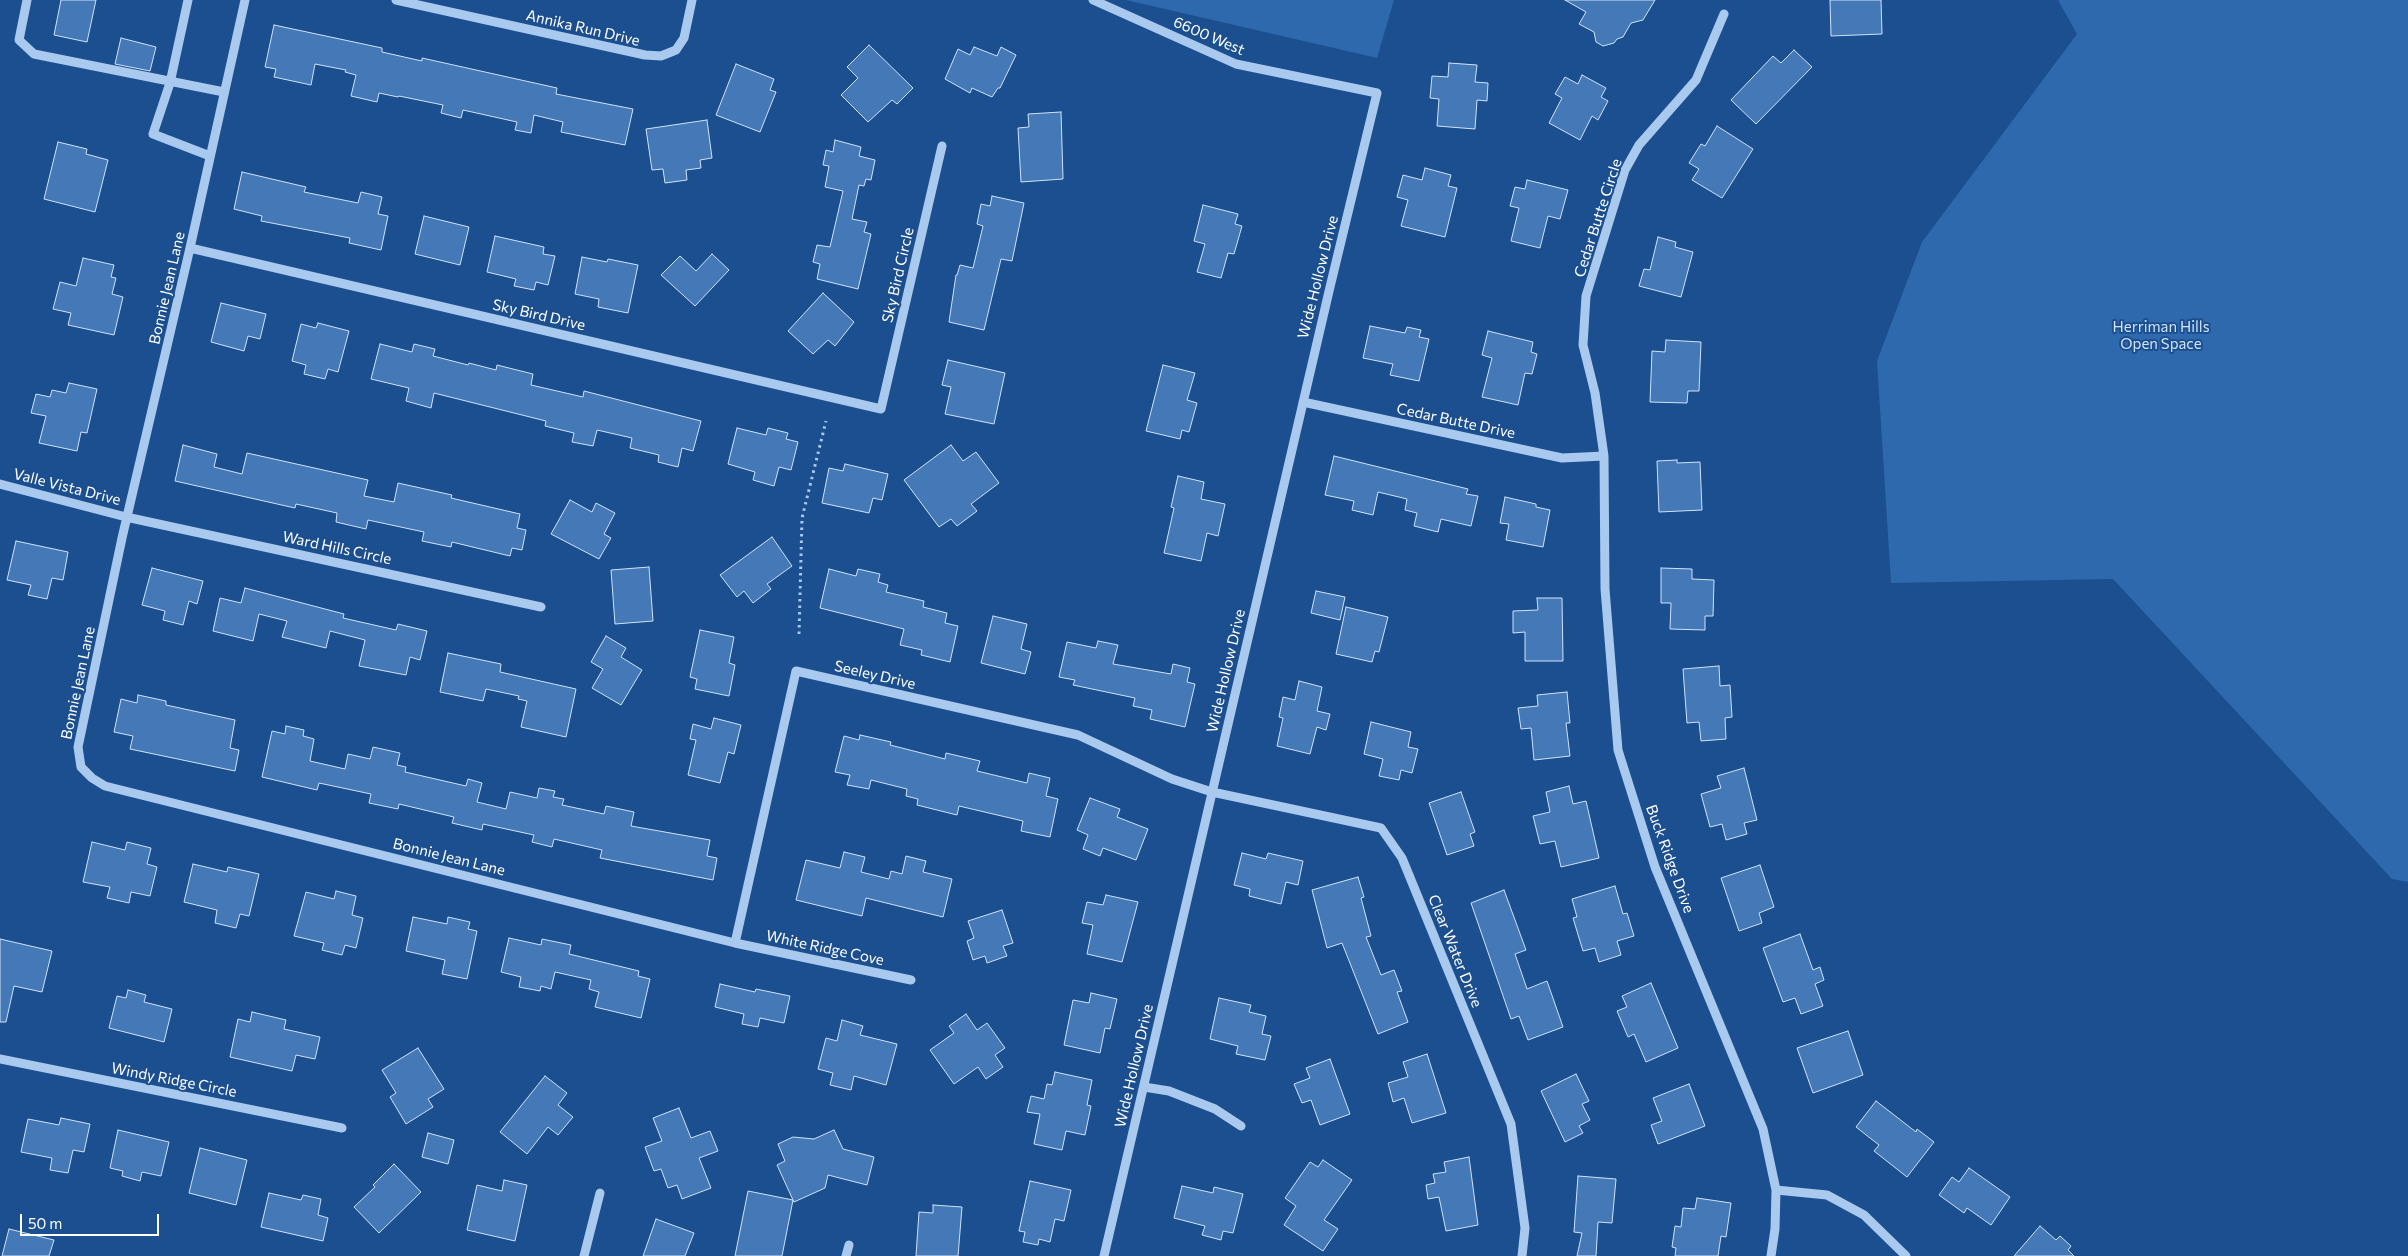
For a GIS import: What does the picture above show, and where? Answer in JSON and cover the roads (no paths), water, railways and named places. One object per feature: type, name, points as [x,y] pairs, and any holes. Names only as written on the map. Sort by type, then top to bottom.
[{"type":"street","points":[[27,0],[19,40],[34,54],[224,92]]},
{"type":"street","points":[[188,0],[170,82],[153,134],[210,156]]},
{"type":"street","name":"Bonnie Jean Lane","points":[[245,0],[190,248],[126,517],[78,747],[80,767],[92,778],[115,788],[735,943]]},
{"type":"street","name":"Annika Run Drive","points":[[396,0],[645,55],[661,56],[676,50],[684,38],[692,0]]},
{"type":"street","name":"6600 West","points":[[1093,0],[1236,64],[1377,94]]},
{"type":"street","name":"Cedar Butte Circle","points":[[1604,456],[1596,393],[1583,345],[1586,296],[1625,170],[1639,145],[1696,80],[1724,14]]},
{"type":"street","name":"Wide Hollow Drive","points":[[1104,1256],[1303,402],[1377,94]]},
{"type":"street","name":"Sky Bird Circle","points":[[881,409],[942,146]]},
{"type":"street","name":"Sky Bird Drive","points":[[190,248],[881,409]]},
{"type":"street","name":"Cedar Butte Drive","points":[[1303,402],[1562,458],[1604,456]]},
{"type":"street","name":"Buck Ridge Drive","points":[[1604,456],[1605,590],[1618,750],[1655,867],[1763,1129],[1776,1190],[1775,1229],[1771,1256]]},
{"type":"street","name":"Valle Vista Drive","points":[[0,484],[126,517]]},
{"type":"street","name":"Ward Hills Circle","points":[[126,517],[541,607]]},
{"type":"street","name":"Seeley Drive","points":[[735,943],[796,671],[1078,735],[1172,779],[1212,792]]},
{"type":"street","name":"Clear Water Drive","points":[[1212,792],[1382,828],[1402,858],[1511,1124],[1525,1228],[1522,1256]]},
{"type":"street","name":"White Ridge Cove","points":[[735,943],[910,980]]},
{"type":"street","name":"Windy Ridge Circle","points":[[0,1059],[342,1128]]},
{"type":"street","points":[[1144,1087],[1169,1092],[1214,1109],[1241,1126]]},
{"type":"street","points":[[1776,1190],[1827,1195],[1864,1216],[1906,1256]]},
{"type":"street","points":[[584,1256],[600,1193]]},
{"type":"street","points":[[846,1256],[849,1245]]},
{"type":"park label","name":"Herriman Hills Open Space","points":[[2161,336]]}]
